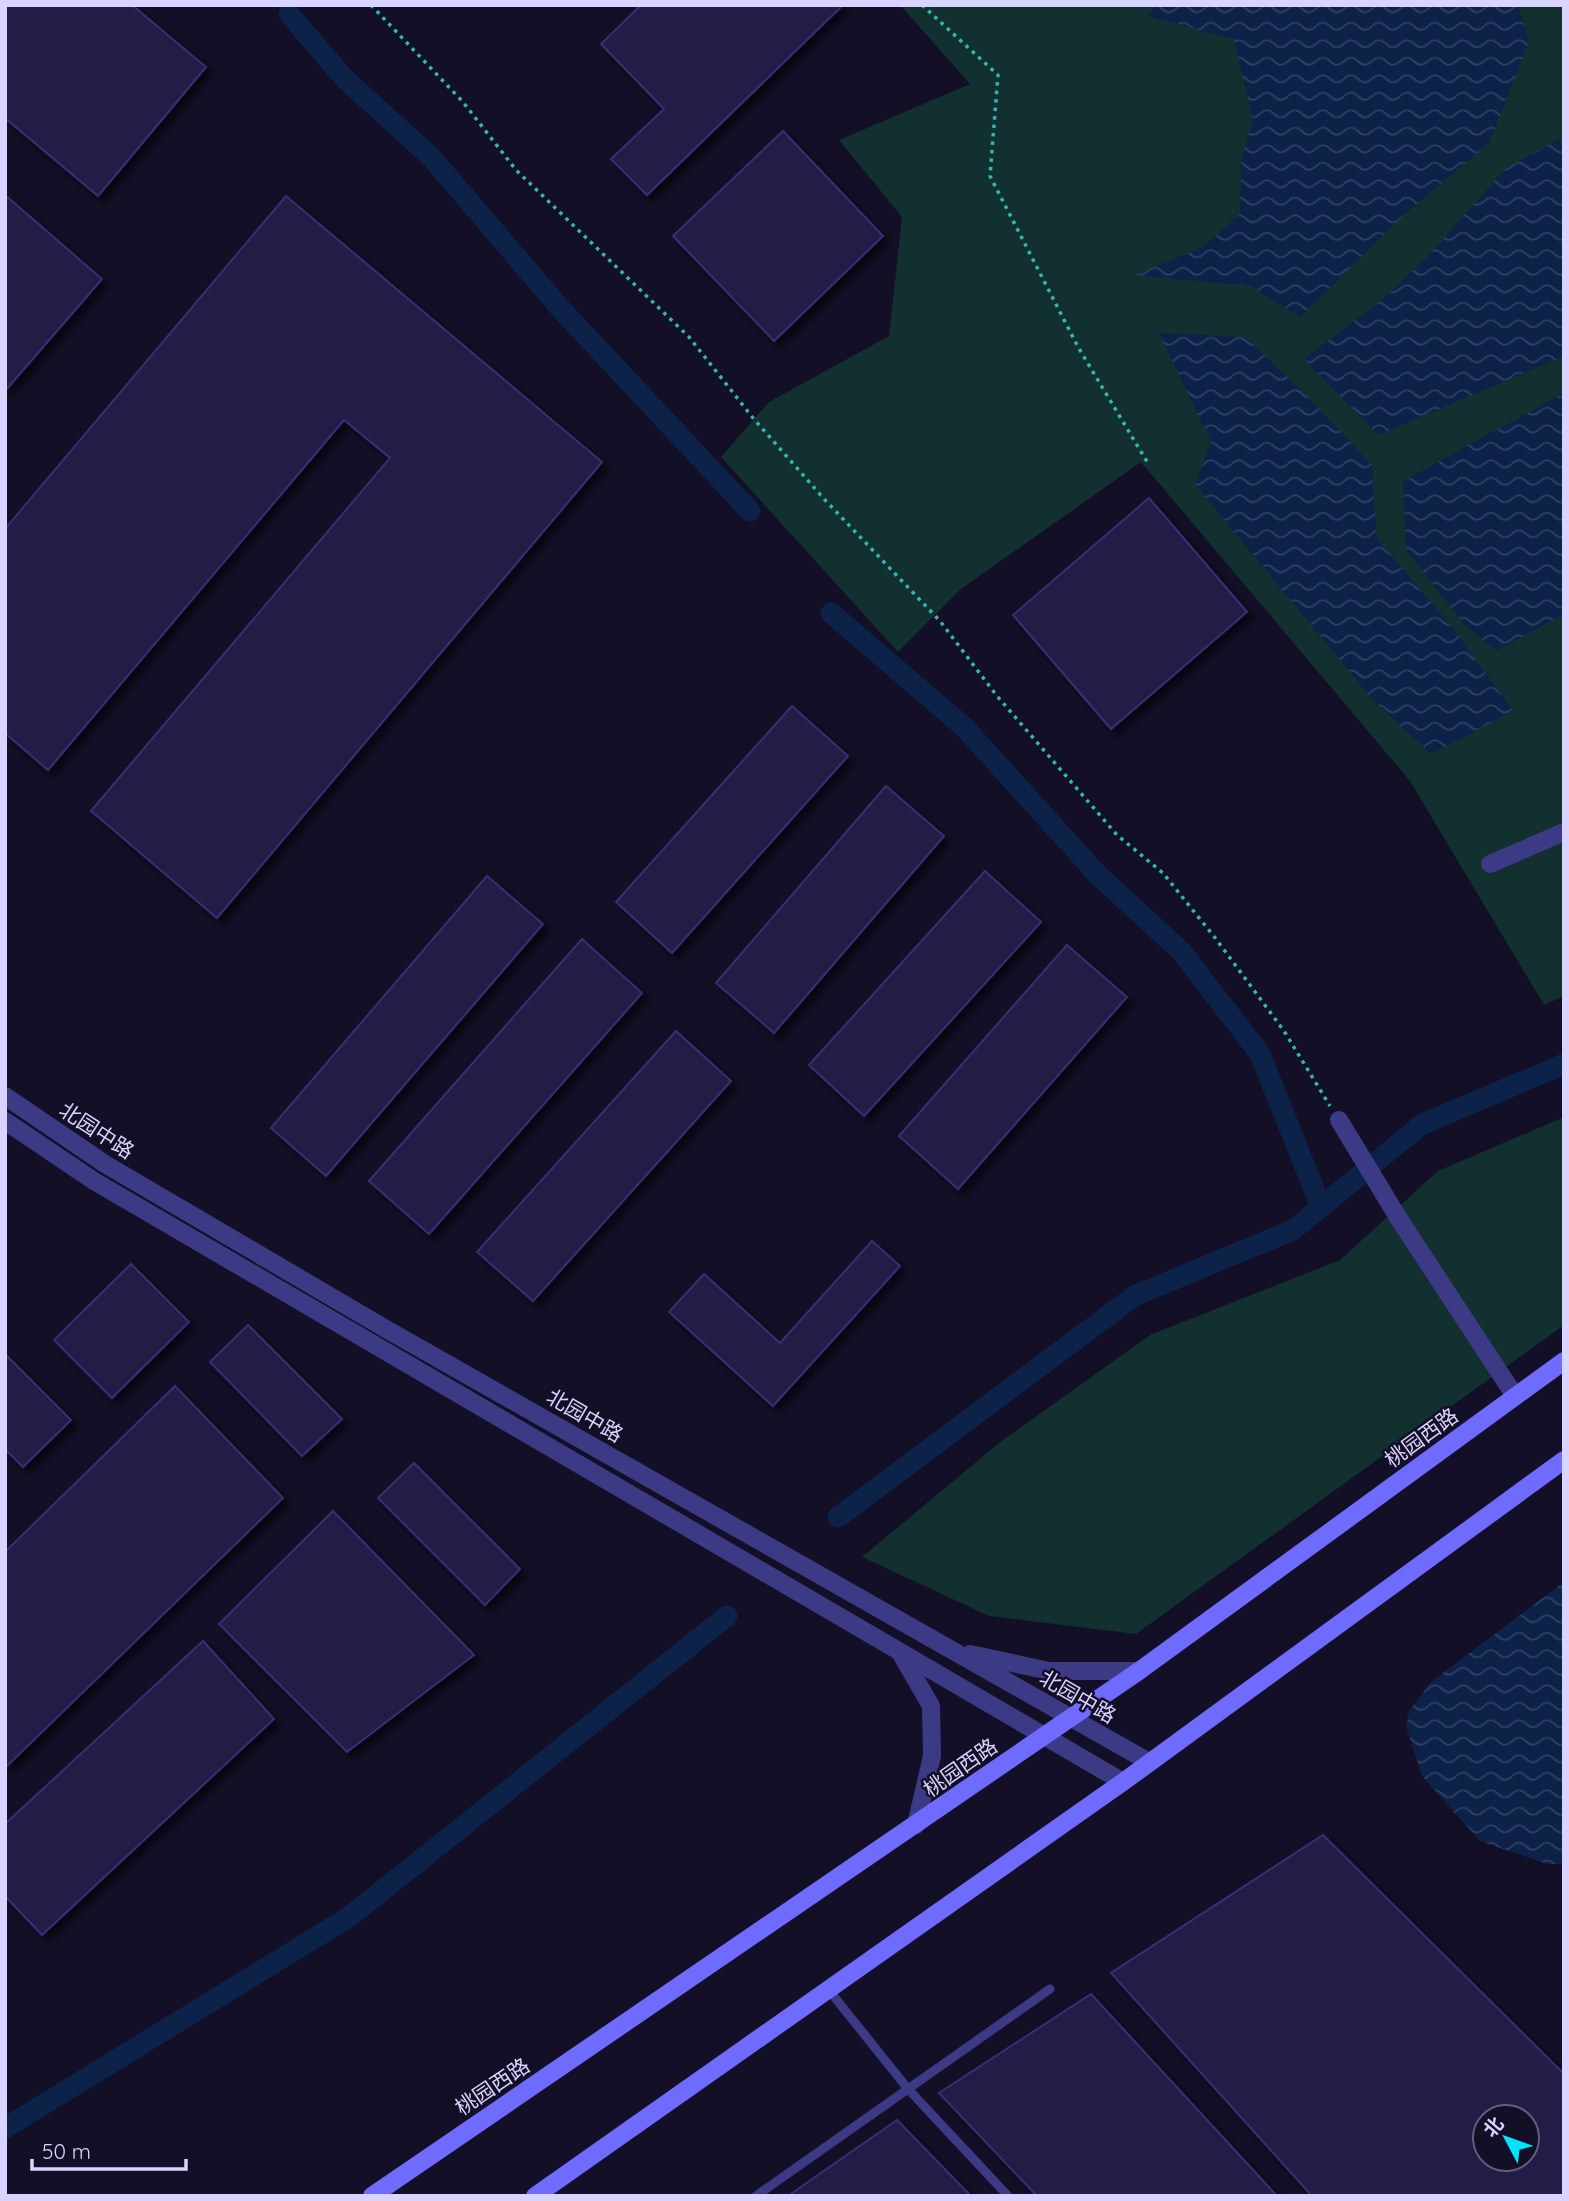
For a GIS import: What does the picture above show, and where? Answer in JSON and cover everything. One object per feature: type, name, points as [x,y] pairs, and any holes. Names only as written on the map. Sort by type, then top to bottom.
[{"type":"main road","name":"桃园西路","points":[[372,2196],[1139,1671],[1564,1361]]},
{"type":"main road","points":[[535,2196],[1123,1782],[1564,1461]]},
{"type":"street","points":[[1490,864],[1564,832]]},
{"type":"street","name":"北园中路","points":[[5,1096],[105,1164],[386,1329],[1149,1762]]},
{"type":"street","points":[[1339,1120],[1399,1219],[1515,1396]]},
{"type":"street","name":"北园中路","points":[[5,1121],[94,1181],[1123,1782]]},
{"type":"street","points":[[951,1650],[1049,1671],[1139,1671]]},
{"type":"street","points":[[899,1651],[931,1706],[932,1756],[916,1825]]},
{"type":"lane","points":[[828,1989],[908,2089],[1008,2196]]},
{"type":"lane","points":[[755,2196],[1050,1989]]},
{"type":"path","points":[[371,5],[463,102],[516,170],[689,337],[753,418],[825,500],[940,621],[997,696],[1117,835],[1163,873],[1284,1031],[1339,1120]]},
{"type":"path","points":[[922,5],[998,75],[990,176],[1078,346],[1149,465]]},
{"type":"green space","points":[[900,5],[1564,5],[1564,996],[1544,1005],[1410,781],[1141,462],[961,589],[898,652],[721,457],[769,402],[889,336],[902,217],[839,140],[970,84]]},
{"type":"green space","points":[[1564,1117],[1564,1325],[1136,1634],[989,1616],[862,1557],[999,1443],[1150,1335],[1340,1260],[1438,1171]]},
{"type":"water","points":[[1155,5],[1518,5],[1529,41],[1489,143],[1406,213],[1300,317],[1251,286],[1135,275],[1203,247],[1240,214],[1241,161],[1253,120],[1234,39],[1147,16]]},
{"type":"water","points":[[1559,139],[1564,150],[1564,356],[1378,435],[1304,359],[1382,300],[1428,256],[1506,168]]},
{"type":"water","points":[[1159,333],[1245,337],[1301,390],[1372,465],[1377,539],[1452,627],[1513,711],[1431,754],[1373,700],[1195,484],[1211,442]]},
{"type":"water","points":[[1564,393],[1564,614],[1496,651],[1463,623],[1406,549],[1403,481]]},
{"type":"water","points":[[1564,1582],[1564,1864],[1547,1864],[1480,1841],[1422,1776],[1406,1726],[1409,1711],[1431,1682]]},
{"type":"building","points":[[5,5],[132,5],[206,67],[98,196],[5,118]]},
{"type":"building","points":[[641,5],[843,5],[647,195],[611,159],[664,109],[601,44]]},
{"type":"building","points":[[783,131],[883,236],[774,341],[673,236]]},
{"type":"building","points":[[5,195],[102,279],[5,391]]},
{"type":"building","points":[[286,196],[602,462],[217,918],[91,811],[390,458],[344,420],[48,770],[5,733],[5,529]]},
{"type":"building","points":[[1149,498],[1247,612],[1111,729],[1013,615]]},
{"type":"building","points":[[792,706],[848,756],[672,953],[616,902]]},
{"type":"building","points":[[886,786],[944,836],[774,1033],[716,983]]},
{"type":"building","points":[[985,871],[1041,922],[864,1116],[809,1065]]},
{"type":"building","points":[[487,876],[543,924],[326,1176],[271,1128]]},
{"type":"building","points":[[582,939],[642,993],[429,1234],[369,1181]]},
{"type":"building","points":[[1067,945],[1127,997],[958,1189],[899,1136]]},
{"type":"building","points":[[676,1031],[731,1081],[533,1301],[477,1252]]},
{"type":"building","points":[[872,1241],[900,1266],[773,1406],[669,1312],[704,1274],[780,1343]]},
{"type":"building","points":[[131,1264],[189,1322],[112,1398],[54,1340]]},
{"type":"building","points":[[248,1325],[342,1419],[302,1456],[210,1362]]},
{"type":"building","points":[[5,1354],[71,1420],[23,1467],[5,1449]]},
{"type":"building","points":[[175,1386],[283,1498],[5,1768],[5,1552]]},
{"type":"building","points":[[414,1463],[520,1569],[485,1605],[378,1498]]},
{"type":"building","points":[[333,1511],[474,1655],[347,1752],[219,1624]]},
{"type":"building","points":[[203,1641],[274,1719],[42,1935],[5,1896],[5,1824]]},
{"type":"building","points":[[1323,1835],[1564,2074],[1564,2196],[1312,2196],[1111,1973]]},
{"type":"building","points":[[1091,1994],[1277,2196],[1037,2196],[939,2093]]},
{"type":"building","points":[[897,2120],[971,2196],[788,2196]]},
{"type":"waterway","points":[[289,14],[345,79],[431,157],[560,308],[750,511]]},
{"type":"waterway","points":[[831,613],[964,727],[1098,875],[1182,952],[1260,1054],[1321,1207]]},
{"type":"waterway","points":[[838,1517],[1136,1295],[1293,1230],[1421,1125],[1564,1064]]},
{"type":"waterway","points":[[5,2128],[349,1917],[727,1616]]}]
